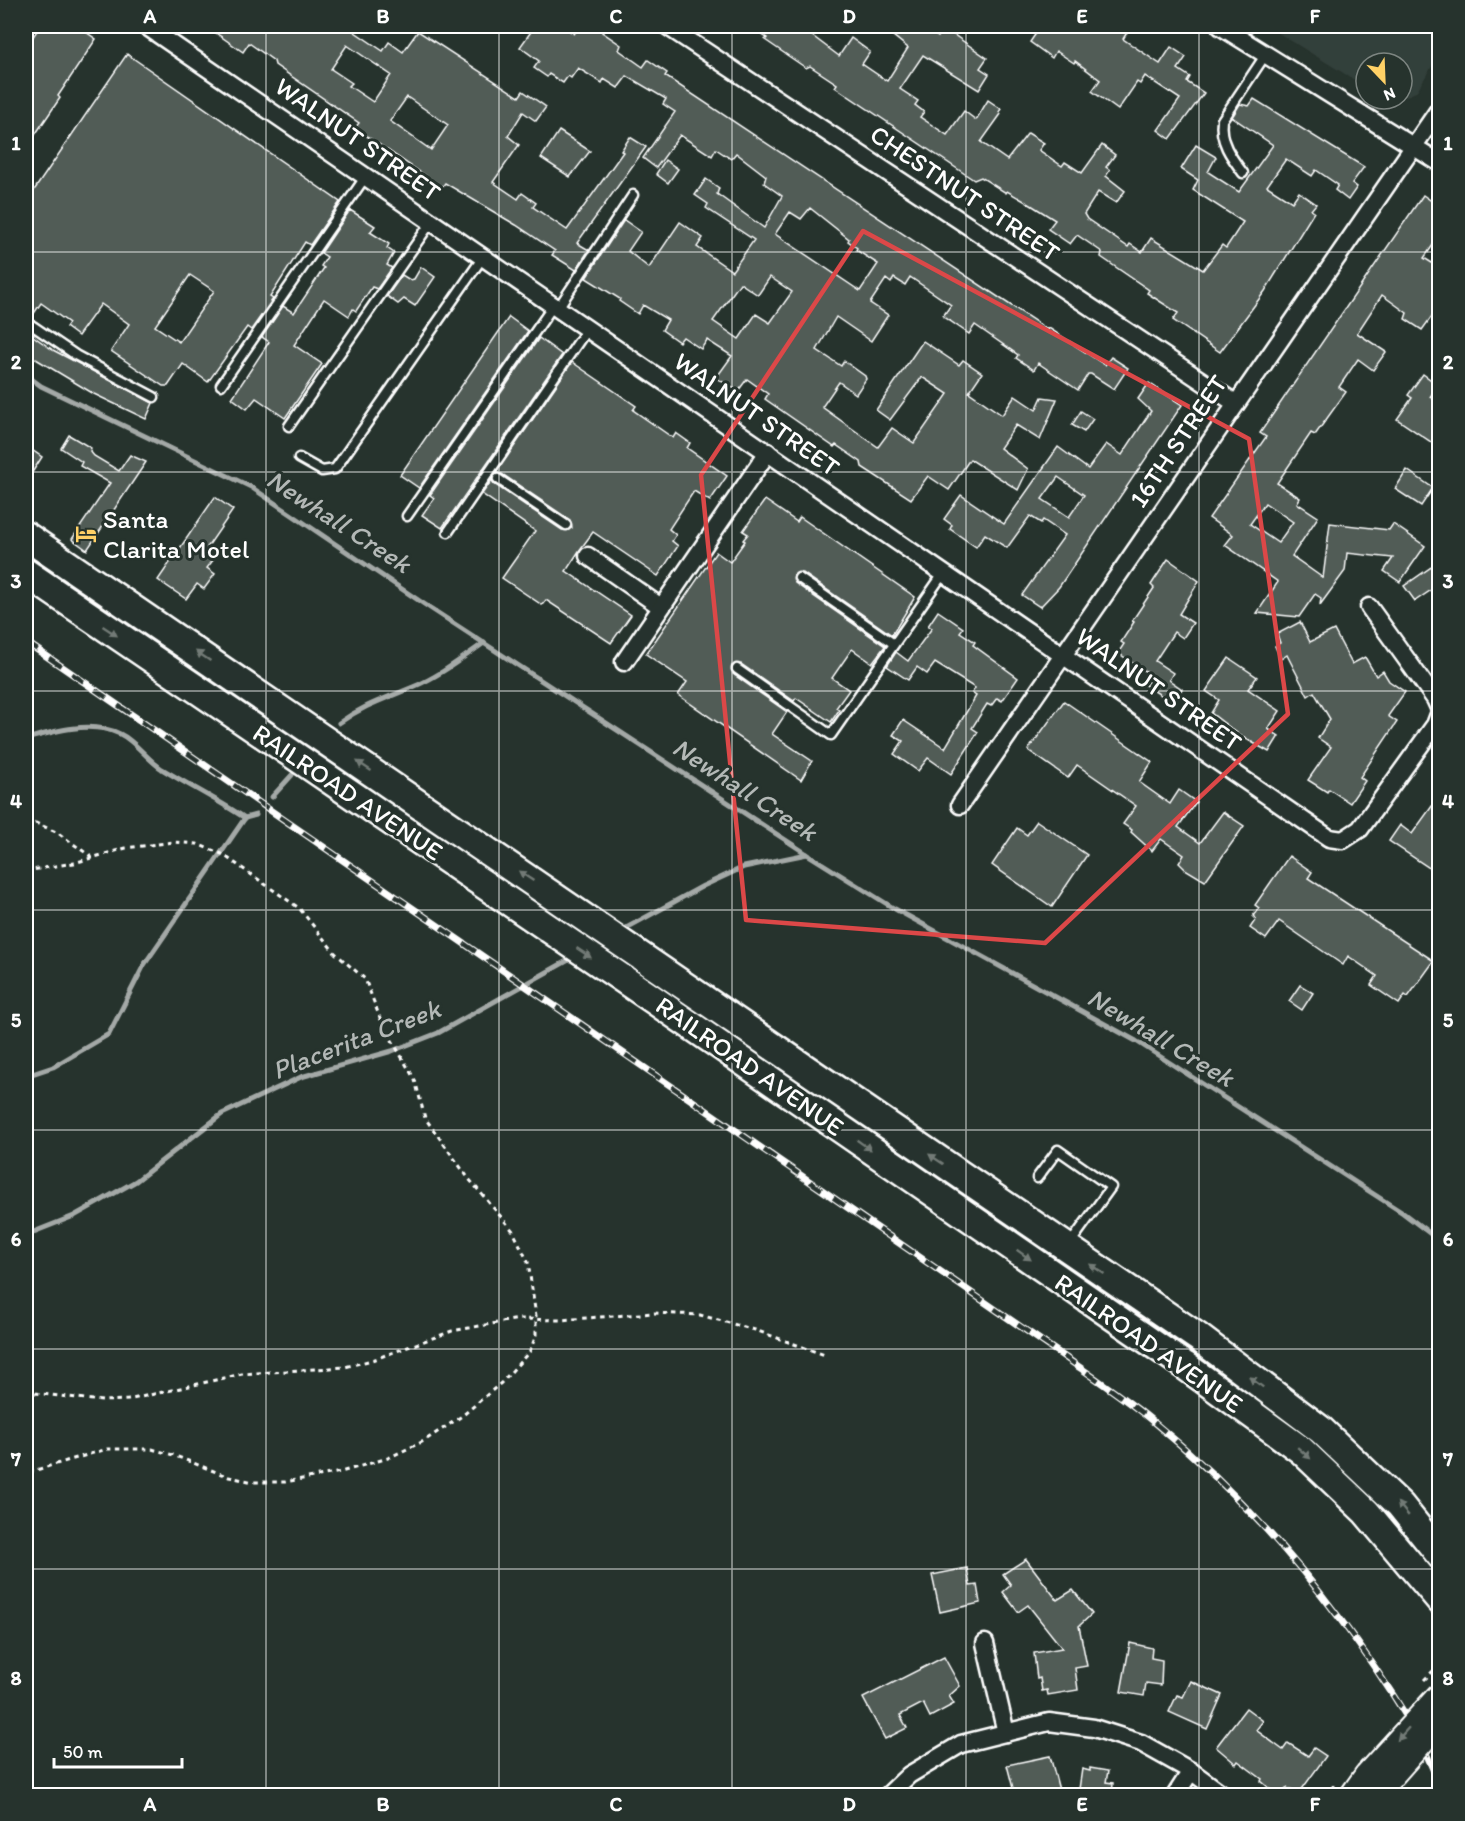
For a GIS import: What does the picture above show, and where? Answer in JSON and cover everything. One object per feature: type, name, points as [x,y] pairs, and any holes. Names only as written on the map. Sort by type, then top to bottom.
[{"type":"main road","name":"RAILROAD AVENUE","points":[[26,536],[1198,1337],[1321,1430],[1400,1505],[1440,1555]]},
{"type":"main road","points":[[26,556],[65,583],[81,590],[102,587]]},
{"type":"main road","name":"RAILROAD AVENUE","points":[[26,573],[626,981],[1184,1365],[1301,1450],[1366,1512],[1440,1600]]},
{"type":"main road","points":[[1373,1787],[1440,1695]]},
{"type":"main road","points":[[1352,1796],[1373,1787],[1440,1721]]},
{"type":"street","name":"WALNUT STREET","points":[[146,26],[1329,838],[1343,840],[1360,829],[1435,725],[1438,704]]},
{"type":"street","name":"CHESTNUT STREET","points":[[667,26],[1235,402]]},
{"type":"street","points":[[1220,26],[1440,163]]},
{"type":"street","name":"16TH STREET","points":[[960,805],[1235,402],[1440,108]]},
{"type":"street","points":[[624,662],[768,452]]},
{"type":"street","points":[[588,556],[661,607]]},
{"type":"street","points":[[1369,607],[1438,704]]},
{"type":"street","points":[[985,1643],[1006,1733]]},
{"type":"street","points":[[887,1796],[909,1775],[961,1744],[1049,1722],[1094,1728],[1141,1743],[1191,1772],[1225,1796]]},
{"type":"street","points":[[1175,1796],[1191,1772]]},
{"type":"lane","points":[[1242,173],[1227,152],[1221,128],[1222,120],[1266,54]]},
{"type":"lane","points":[[221,385],[366,176]]},
{"type":"lane","points":[[407,516],[633,195]]},
{"type":"lane","points":[[289,426],[432,221]]},
{"type":"lane","points":[[299,458],[322,471],[335,469],[483,257]]},
{"type":"lane","points":[[33,326],[77,356],[154,397]]},
{"type":"lane","points":[[447,532],[588,328]]},
{"type":"lane","points":[[498,479],[566,525]]},
{"type":"lane","points":[[737,669],[831,735],[943,574]]},
{"type":"lane","points":[[799,578],[894,644]]},
{"type":"lane","points":[[1037,1178],[1058,1149],[1111,1187],[1067,1248]]},
{"type":"path","points":[[26,826],[36,823],[44,826],[93,858]]},
{"type":"path","points":[[26,871],[93,858],[126,848],[174,843],[197,844],[222,854],[299,908],[335,953],[366,979],[382,1023],[415,1080],[425,1118],[469,1179],[513,1231],[528,1262],[536,1320],[536,1335],[530,1351],[501,1383],[462,1416],[424,1442],[388,1458],[341,1472],[296,1480],[254,1482],[229,1477],[173,1455],[129,1448],[107,1449],[26,1473]]},
{"type":"path","points":[[26,1392],[102,1401],[128,1400],[242,1374],[345,1367],[372,1360],[452,1331],[508,1320],[654,1313],[700,1315],[754,1330],[825,1355]]},
{"type":"highlighted area","points":[[863,231],[1249,439],[1288,714],[1045,943],[746,920],[701,475]]},
{"type":"shaded area","points":[[1267,26],[1439,26],[1439,55],[1416,92],[1414,93],[1414,51],[1354,51],[1354,80]]},
{"type":"building","points":[[40,26],[77,26],[96,39],[26,148],[26,47]]},
{"type":"building","points":[[206,26],[346,26],[383,51],[389,42],[403,52],[418,31],[519,97],[523,91],[546,107],[536,121],[523,112],[508,136],[519,145],[493,182],[518,199],[522,193],[536,203],[533,207],[567,230],[623,152],[621,151],[630,137],[646,147],[577,243],[589,250],[576,270],[552,255],[555,251],[516,225],[445,183],[442,187],[355,128],[359,123],[275,65],[274,61],[249,43],[243,52]],"holes":[[[347,45],[391,75],[373,102],[349,86],[352,83],[331,69]],[[407,97],[448,125],[431,150],[390,121]]]},
{"type":"building","points":[[535,26],[563,26],[574,34],[580,26],[607,26],[602,32],[621,45],[619,50],[643,67],[648,60],[667,73],[665,76],[1048,330],[1049,328],[1105,365],[1111,357],[1128,368],[1114,389],[1088,374],[1078,390],[1038,363],[1034,370],[1016,358],[1018,355],[975,325],[969,334],[943,316],[951,305],[910,277],[905,285],[894,278],[891,283],[886,279],[870,303],[888,315],[871,341],[836,317],[817,350],[841,366],[844,361],[865,376],[866,379],[856,394],[839,382],[822,407],[878,447],[892,428],[914,443],[948,394],[922,377],[890,420],[876,410],[923,341],[959,365],[963,360],[982,373],[969,392],[1002,415],[1015,396],[1036,410],[1042,397],[1057,399],[1040,440],[1016,425],[1000,448],[1028,469],[1018,490],[970,459],[949,490],[928,476],[911,499],[862,467],[861,462],[836,445],[834,447],[765,399],[768,394],[747,379],[738,391],[716,378],[732,356],[707,340],[701,349],[683,337],[679,342],[662,330],[668,320],[643,305],[638,314],[619,301],[620,299],[586,278],[624,220],[641,232],[628,251],[649,268],[680,222],[703,238],[697,247],[732,271],[754,240],[706,208],[708,204],[695,195],[706,179],[719,188],[717,194],[764,228],[782,196],[764,183],[766,176],[736,153],[731,159],[716,149],[712,156],[680,135],[656,168],[643,158],[675,112],[663,104],[666,99],[627,76],[618,88],[604,79],[602,83],[578,68],[571,78],[568,76],[563,83],[549,74],[547,77],[534,68],[539,61],[520,47]],"holes":[[[810,208],[849,239],[848,241],[857,248],[856,250],[878,264],[860,291],[775,234],[790,212],[801,219]],[[770,277],[792,292],[770,323],[756,314],[739,339],[713,321],[740,283],[758,295]]]},
{"type":"building","points":[[767,26],[799,26],[839,56],[851,38],[870,52],[862,64],[887,81],[908,48],[892,35],[898,26],[921,26],[938,37],[944,28],[987,58],[980,68],[989,74],[979,90],[923,55],[900,89],[918,101],[915,105],[924,112],[920,117],[947,135],[964,111],[976,120],[988,100],[1001,109],[999,112],[1001,114],[981,142],[1007,160],[1028,133],[1044,143],[1039,150],[1062,166],[1065,162],[1082,173],[1102,145],[1115,155],[1106,167],[1110,170],[1106,176],[1125,191],[1116,203],[1098,192],[1084,214],[1087,219],[1128,247],[1130,244],[1142,252],[1151,238],[1203,270],[1222,245],[1226,248],[1243,222],[1193,190],[1198,180],[1181,169],[1196,145],[1216,157],[1208,172],[1239,192],[1273,145],[1232,117],[1240,104],[1249,106],[1254,99],[1364,167],[1352,183],[1357,187],[1348,200],[1335,190],[1338,185],[1316,170],[1312,176],[1286,159],[1267,186],[1292,202],[1299,192],[1316,204],[1311,210],[1314,212],[1265,291],[1220,352],[1173,320],[1178,313],[1147,293],[1149,290],[1101,257],[1102,252],[1077,235],[1070,244],[1048,229],[1055,220],[981,177],[974,180],[835,87],[837,84],[810,66],[806,68],[765,40],[767,38],[761,34]]},
{"type":"building","points":[[1041,26],[1131,26],[1123,39],[1160,64],[1171,47],[1186,57],[1178,69],[1190,77],[1187,82],[1204,93],[1170,139],[1158,130],[1180,99],[1145,76],[1140,84],[1137,82],[1118,110],[1092,91],[1100,80],[1075,61],[1074,63],[1056,51],[1052,58],[1030,42]]},
{"type":"building","points":[[127,54],[340,202],[310,245],[305,242],[270,297],[273,299],[251,330],[247,327],[208,382],[183,364],[168,386],[163,386],[111,351],[129,324],[101,304],[78,336],[66,327],[69,323],[41,303],[26,325],[26,202]],"holes":[[[190,275],[214,291],[179,342],[155,326]]]},
{"type":"building","points":[[559,131],[590,151],[570,177],[541,158]]},
{"type":"building","points":[[665,160],[678,169],[668,183],[656,174]]},
{"type":"building","points":[[1423,195],[1440,207],[1440,235],[1424,258],[1440,268],[1440,305],[1422,330],[1405,319],[1407,313],[1382,295],[1357,333],[1386,352],[1373,370],[1358,359],[1339,387],[1346,392],[1315,435],[1311,433],[1277,483],[1300,498],[1297,503],[1318,517],[1292,556],[1323,578],[1330,523],[1389,530],[1393,524],[1425,546],[1400,582],[1384,571],[1393,558],[1347,553],[1345,571],[1320,605],[1321,598],[1315,594],[1299,617],[1257,613],[1278,582],[1225,545],[1233,535],[1209,518],[1266,437],[1260,433]],"holes":[[[1265,503],[1293,522],[1278,543],[1250,524]]]},
{"type":"building","points":[[350,210],[375,226],[370,232],[389,244],[387,248],[394,253],[387,265],[392,268],[377,289],[372,287],[356,311],[353,309],[349,316],[324,299],[294,345],[322,364],[285,418],[256,398],[247,409],[232,398],[269,342],[262,337],[283,306],[294,313],[324,268],[321,266],[327,257],[321,253]]},
{"type":"building","points":[[421,267],[435,277],[415,306],[404,299],[398,304],[387,296],[402,275],[410,280],[414,279]]},
{"type":"building","points":[[509,317],[528,331],[419,488],[400,475]]},
{"type":"building","points":[[26,331],[53,350],[153,403],[146,419],[94,394],[26,353]]},
{"type":"building","points":[[539,338],[562,355],[442,528],[422,515],[434,498],[430,495]]},
{"type":"building","points":[[572,362],[636,406],[633,410],[673,438],[676,433],[690,443],[687,448],[727,476],[710,501],[694,491],[669,529],[676,535],[672,541],[678,546],[658,576],[593,532],[579,551],[566,571],[631,615],[611,643],[546,600],[542,605],[502,578],[535,531],[482,494],[492,480],[494,484],[562,530],[572,528],[570,520],[502,474],[496,473]]},
{"type":"building","points":[[1423,374],[1438,385],[1430,397],[1440,403],[1440,448],[1397,419],[1412,398],[1408,395]]},
{"type":"building","points":[[1149,383],[1182,405],[1059,587],[1040,607],[1022,595],[1065,535],[1043,520],[1041,523],[1030,516],[1007,548],[985,534],[976,547],[950,529],[952,525],[944,519],[961,495],[1004,524],[1058,447],[1088,469],[1106,444],[1122,455],[1151,411],[1138,399]],"holes":[[[1058,477],[1084,495],[1069,517],[1042,499]]]},
{"type":"building","points":[[1081,411],[1093,419],[1084,432],[1072,425]]},
{"type":"building","points":[[69,435],[91,448],[90,451],[94,456],[119,471],[130,455],[146,462],[87,550],[72,539],[110,483],[80,466],[82,462],[61,448]]},
{"type":"building","points":[[26,446],[42,457],[26,482]]},
{"type":"building","points":[[1407,470],[1433,488],[1421,506],[1395,489]]},
{"type":"building","points":[[215,497],[233,510],[204,552],[214,559],[207,568],[215,574],[204,589],[197,584],[186,599],[158,580]]},
{"type":"building","points":[[765,500],[797,522],[800,517],[915,597],[892,635],[803,573],[794,575],[795,583],[885,646],[872,663],[852,649],[832,678],[849,690],[836,708],[839,710],[831,722],[796,698],[794,701],[741,664],[732,666],[733,674],[787,712],[772,734],[812,761],[801,780],[678,695],[687,682],[646,654],[716,552],[730,562],[748,534],[743,531]]},
{"type":"building","points":[[1168,559],[1199,581],[1179,614],[1193,623],[1183,638],[1174,632],[1155,661],[1173,673],[1169,680],[1182,689],[1174,701],[1167,695],[1165,698],[1145,685],[1152,676],[1118,653],[1124,644],[1121,642],[1134,622],[1132,621],[1154,588],[1151,585]]},
{"type":"building","points":[[1440,561],[1440,584],[1415,601],[1404,586]]},
{"type":"building","points":[[938,611],[963,628],[960,632],[975,642],[973,645],[1018,678],[1002,701],[997,698],[991,706],[987,704],[972,728],[978,732],[951,774],[928,758],[918,771],[894,754],[903,741],[893,735],[903,720],[945,748],[976,696],[972,693],[975,688],[935,663],[927,674],[917,667],[908,680],[887,666],[896,652],[908,661],[932,628],[928,626]]},
{"type":"building","points":[[1300,622],[1310,642],[1334,630],[1352,664],[1365,657],[1376,676],[1383,671],[1389,681],[1405,692],[1388,716],[1397,722],[1360,777],[1365,781],[1350,803],[1329,789],[1327,792],[1308,780],[1331,747],[1318,738],[1330,719],[1314,692],[1308,696],[1287,655],[1281,659],[1275,646],[1280,643],[1277,634]]},
{"type":"building","points":[[1229,658],[1257,677],[1248,689],[1280,711],[1268,729],[1279,736],[1269,752],[1241,736],[1211,713],[1219,700],[1206,691]]},
{"type":"building","points":[[1064,701],[1152,762],[1139,782],[1170,804],[1179,790],[1196,802],[1178,827],[1200,843],[1223,812],[1244,826],[1205,881],[1185,869],[1179,863],[1184,855],[1161,839],[1152,851],[1123,824],[1136,806],[1077,765],[1068,778],[1028,750]]},
{"type":"building","points":[[1440,795],[1440,875],[1389,841],[1400,825],[1412,834]]},
{"type":"building","points":[[1037,821],[1087,855],[1052,907],[992,865],[1017,828],[1027,835]]},
{"type":"building","points":[[1289,856],[1312,872],[1308,878],[1434,961],[1408,997],[1405,995],[1399,1004],[1371,985],[1377,976],[1348,956],[1343,965],[1279,921],[1266,939],[1250,928],[1256,919],[1253,916],[1259,908],[1255,905]]},
{"type":"building","points":[[1300,985],[1313,993],[1302,1010],[1289,1001]]},
{"type":"building","points":[[1026,1559],[1057,1600],[1073,1590],[1092,1614],[1079,1626],[1087,1666],[1075,1668],[1078,1690],[1048,1695],[1047,1690],[1042,1691],[1040,1678],[1037,1679],[1034,1653],[1062,1648],[1028,1605],[1018,1612],[1003,1592],[1011,1585],[1003,1574]]},
{"type":"building","points":[[967,1568],[970,1586],[977,1585],[980,1603],[940,1612],[932,1575]]},
{"type":"building","points":[[1130,1643],[1152,1648],[1151,1658],[1162,1660],[1161,1685],[1146,1683],[1144,1696],[1121,1692]]},
{"type":"building","points":[[944,1657],[960,1686],[949,1696],[954,1704],[930,1717],[923,1703],[900,1715],[907,1728],[885,1739],[863,1698]]},
{"type":"building","points":[[1191,1681],[1222,1695],[1207,1729],[1169,1712],[1177,1695],[1183,1697]]},
{"type":"building","points":[[1246,1708],[1263,1721],[1256,1730],[1283,1750],[1288,1743],[1308,1756],[1314,1748],[1326,1756],[1300,1792],[1287,1788],[1279,1796],[1261,1781],[1262,1779],[1238,1761],[1236,1764],[1216,1747]]},
{"type":"building","points":[[1050,1756],[1059,1790],[1038,1796],[1015,1796],[1007,1765]]},
{"type":"building","points":[[1090,1768],[1108,1771],[1106,1782],[1113,1783],[1112,1796],[1078,1796],[1082,1769],[1090,1771]]},
{"type":"waterway","name":"Newhall Creek","points":[[26,375],[41,386],[251,487],[424,604],[807,854],[895,909],[1136,1041],[1403,1213],[1440,1241]]},
{"type":"waterway","points":[[339,723],[366,707],[431,678],[484,643]]},
{"type":"waterway","points":[[26,739],[73,728],[109,730],[126,737],[162,769],[245,818],[256,815]]},
{"type":"waterway","points":[[272,797],[292,775]]},
{"type":"waterway","points":[[26,1076],[53,1067],[109,1034],[144,965],[245,818]]},
{"type":"waterway","name":"Placerita Creek","points":[[619,932],[703,886],[744,867],[807,854]]},
{"type":"waterway","name":"Placerita Creek","points":[[26,1235],[74,1216],[136,1181],[222,1114],[301,1077],[392,1051],[438,1033],[574,957]]},
{"type":"railway","points":[[26,642],[1069,1360],[1150,1419],[1225,1486],[1260,1522],[1324,1598],[1410,1722],[1440,1784]]},
{"type":"place","name":"Santa Clarita Motel","points":[[86,534]]}]
